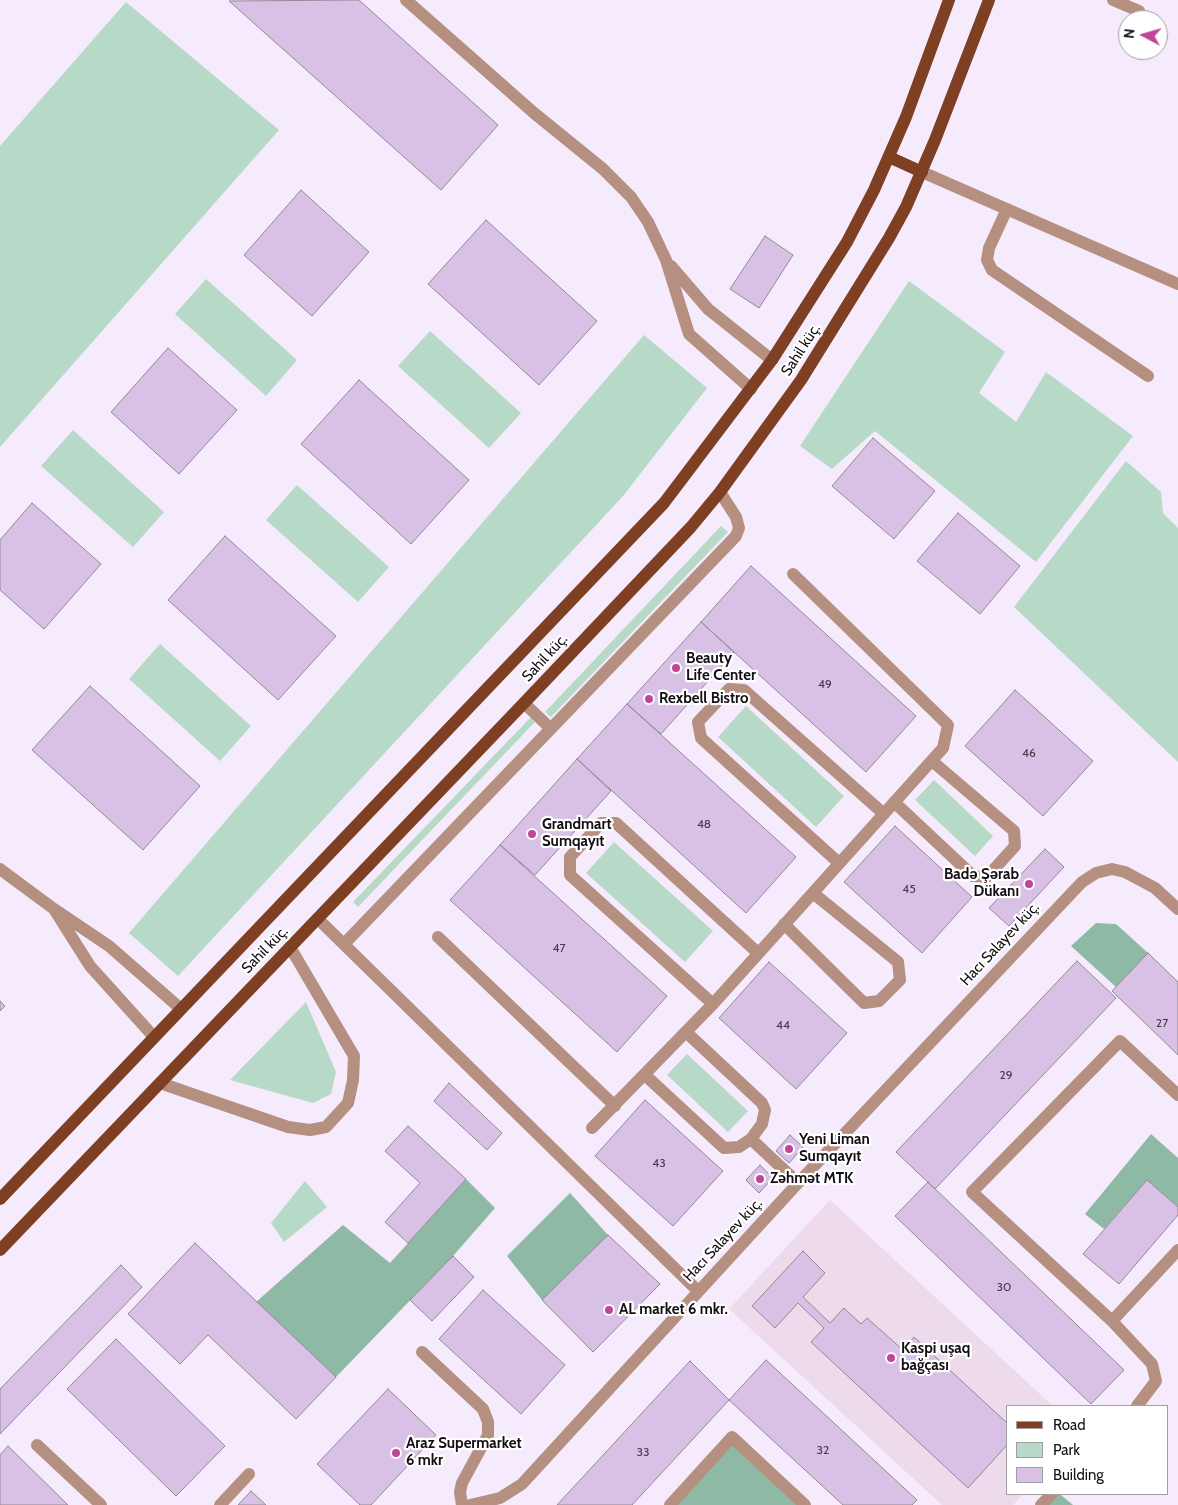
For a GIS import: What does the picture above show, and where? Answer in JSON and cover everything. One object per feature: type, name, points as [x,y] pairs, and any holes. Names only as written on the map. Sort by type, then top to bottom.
[{"type":"main road","name":"Sahil küç.","points":[[0,1199],[664,502],[772,360],[847,242],[889,157],[949,0]]},
{"type":"main road","name":"Sahil küç.","points":[[0,1250],[524,703],[691,527],[720,492],[781,409],[845,312],[889,238],[922,172],[988,0]]},
{"type":"main road","points":[[889,157],[922,172]]},
{"type":"street","points":[[406,0],[534,113],[603,169],[631,197],[648,222],[666,260],[689,334],[751,389]]},
{"type":"street","points":[[1113,0],[1137,10]]},
{"type":"street","points":[[922,172],[1178,284]]},
{"type":"street","points":[[1007,209],[989,248],[987,260],[992,270],[1148,376]]},
{"type":"street","points":[[666,260],[708,310],[772,360]]},
{"type":"street","points":[[346,943],[736,536],[739,528],[736,518],[720,492]]},
{"type":"street","points":[[592,1128],[713,1004],[944,748],[948,725],[793,574]]},
{"type":"street","points":[[839,863],[701,738],[698,722],[729,689],[744,690],[884,814]]},
{"type":"street","points":[[524,703],[550,728]]},
{"type":"street","points":[[894,802],[973,876],[987,877],[1015,846],[1014,832],[932,761]]},
{"type":"street","points":[[713,1004],[570,874],[570,857],[601,823],[616,823],[758,953]]},
{"type":"street","points":[[0,869],[54,909],[109,946],[181,1009]]},
{"type":"street","name":"Hacı Salayev küç.","points":[[470,1505],[500,1498],[522,1484],[798,1182],[1082,882],[1096,873],[1112,869],[1125,872],[1155,888],[1178,909]]},
{"type":"street","points":[[784,924],[864,1002],[879,1002],[900,980],[898,962],[813,893]]},
{"type":"street","points":[[54,909],[90,966],[154,1037]]},
{"type":"street","points":[[318,918],[346,943],[698,1290]]},
{"type":"street","points":[[438,937],[615,1106]]},
{"type":"street","points":[[160,1083],[288,1127],[310,1130],[326,1127],[348,1103],[354,1080],[354,1056],[290,947]]},
{"type":"street","points":[[645,1075],[724,1148],[739,1147],[751,1139],[762,1124],[765,1110],[762,1103],[686,1032]]},
{"type":"street","points":[[1138,1405],[1156,1382],[1152,1364],[1112,1321],[972,1192],[1120,1041],[1178,1095]]},
{"type":"street","points":[[751,1139],[798,1182]]},
{"type":"street","points":[[1112,1321],[1178,1250]]},
{"type":"street","points":[[422,1352],[483,1409],[488,1422],[488,1435],[462,1483],[460,1492],[462,1505]]},
{"type":"street","points":[[670,1505],[732,1437],[805,1505]]},
{"type":"street","points":[[37,1445],[101,1505]]},
{"type":"street","points":[[220,1505],[248,1474]]},
{"type":"street","points":[[1041,1505],[1051,1495]]},
{"type":"shaded area","name":"Kaspi uşaq bağçası","points":[[830,1200],[1052,1405],[1006,1405],[1006,1495],[1022,1495],[1013,1505],[942,1505],[729,1309]]},
{"type":"green space","points":[[126,2],[279,130],[0,447],[0,146]]},
{"type":"green space","points":[[206,279],[297,360],[266,396],[175,314]]},
{"type":"green space","points":[[909,281],[1005,352],[979,393],[1016,422],[1046,372],[1133,436],[1036,562],[875,431],[832,469],[800,446]]},
{"type":"green space","points":[[430,331],[521,413],[489,448],[398,366]]},
{"type":"green space","points":[[644,335],[707,388],[623,496],[178,976],[129,933]]},
{"type":"green space","points":[[73,430],[164,512],[133,547],[41,466]]},
{"type":"green space","points":[[1126,461],[1161,492],[1163,513],[1178,528],[1178,762],[1014,607]]},
{"type":"green space","points":[[297,485],[389,567],[358,602],[266,520]]},
{"type":"green space","points":[[721,526],[728,532],[551,717],[545,712]]},
{"type":"green space","points":[[160,644],[251,726],[220,761],[129,679]]},
{"type":"green space","points":[[746,706],[844,796],[816,827],[718,737]]},
{"type":"green space","points":[[531,717],[535,722],[358,907],[353,902]]},
{"type":"green space","points":[[934,780],[993,836],[975,856],[915,800]]},
{"type":"green space","points":[[614,842],[713,931],[685,962],[586,873]]},
{"type":"green space","points":[[1096,923],[1116,924],[1148,953],[1116,987],[1071,946]]},
{"type":"green space","points":[[306,1002],[336,1072],[331,1094],[313,1103],[230,1080]]},
{"type":"green space","points":[[687,1054],[748,1111],[728,1132],[667,1075]]},
{"type":"green space","points":[[1151,1134],[1178,1158],[1178,1207],[1147,1180],[1104,1229],[1085,1214]]},
{"type":"green space","points":[[466,1179],[495,1208],[453,1256],[336,1377],[256,1302],[343,1225],[390,1263]]},
{"type":"green space","points":[[305,1181],[327,1207],[284,1242],[271,1223]]},
{"type":"green space","points":[[570,1193],[608,1235],[542,1300],[507,1256]]},
{"type":"green space","points":[[732,1437],[805,1505],[670,1505]]},
{"type":"green space","points":[[1050,1495],[1061,1495],[1073,1505],[1040,1505]]},
{"type":"building","points":[[359,0],[498,125],[441,190],[229,1]]},
{"type":"building","points":[[301,190],[369,252],[312,316],[244,255]]},
{"type":"building","points":[[486,220],[597,321],[539,385],[428,284]]},
{"type":"building","points":[[765,236],[793,255],[759,308],[730,289]]},
{"type":"building","points":[[168,348],[237,410],[179,474],[111,412]]},
{"type":"building","points":[[359,380],[469,480],[411,544],[301,444]]},
{"type":"building","points":[[873,438],[935,491],[894,539],[832,486]]},
{"type":"building","points":[[32,503],[101,564],[44,629],[0,590],[0,540]]},
{"type":"building","points":[[958,513],[1020,566],[980,614],[917,561]]},
{"type":"building","points":[[225,536],[336,636],[278,700],[168,600]]},
{"type":"building","points":[[751,566],[916,716],[866,772],[701,622]]},
{"type":"building","points":[[701,622],[734,652],[661,734],[627,704]]},
{"type":"building","points":[[90,686],[200,786],[143,850],[32,750]]},
{"type":"building","points":[[1015,690],[1093,761],[1043,816],[965,746]]},
{"type":"building","points":[[627,704],[796,857],[746,913],[577,759]]},
{"type":"building","points":[[577,759],[611,791],[535,875],[500,845]]},
{"type":"building","points":[[895,826],[972,897],[922,953],[844,882]]},
{"type":"building","points":[[500,845],[667,996],[617,1052],[450,900]]},
{"type":"building","points":[[1045,849],[1064,867],[1009,926],[989,908]]},
{"type":"building","points":[[1148,953],[1178,982],[1178,1055],[1112,991]]},
{"type":"building","points":[[1077,961],[1116,998],[935,1189],[896,1152]]},
{"type":"building","points":[[769,962],[847,1033],[796,1089],[719,1018]]},
{"type":"building","points":[[0,1001],[5,1006],[0,1011]]},
{"type":"building","points":[[449,1083],[502,1133],[487,1150],[434,1101]]},
{"type":"building","points":[[645,1100],[723,1171],[673,1226],[595,1156]]},
{"type":"building","points":[[408,1126],[466,1179],[408,1243],[385,1222],[420,1183],[385,1151]]},
{"type":"building","name":"Yeni Liman Sumqayıt","points":[[790,1135],[803,1147],[789,1163],[776,1151]]},
{"type":"building","name":"Zəhmət MTK","points":[[760,1165],[773,1178],[759,1193],[746,1180]]},
{"type":"building","points":[[1147,1180],[1178,1207],[1178,1215],[1119,1284],[1083,1254]]},
{"type":"building","points":[[928,1182],[1124,1370],[1091,1404],[895,1216]]},
{"type":"building","points":[[608,1235],[660,1284],[593,1352],[542,1300]]},
{"type":"building","points":[[195,1243],[336,1377],[296,1419],[208,1335],[180,1364],[128,1314]]},
{"type":"building","points":[[803,1251],[825,1273],[803,1297],[830,1323],[844,1308],[861,1324],[867,1318],[903,1350],[914,1337],[1006,1422],[1006,1446],[968,1488],[811,1342],[824,1328],[798,1303],[775,1328],[752,1306]]},
{"type":"building","points":[[453,1256],[474,1277],[432,1321],[410,1300]]},
{"type":"building","points":[[121,1265],[142,1287],[0,1434],[0,1389]]},
{"type":"building","points":[[483,1290],[565,1365],[521,1414],[439,1339]]},
{"type":"building","points":[[116,1339],[225,1446],[176,1496],[67,1389]]},
{"type":"building","points":[[766,1360],[917,1500],[912,1505],[843,1505],[729,1400]]},
{"type":"building","points":[[690,1361],[729,1400],[632,1505],[557,1505]]},
{"type":"building","points":[[388,1389],[436,1435],[371,1505],[360,1505],[317,1464]]},
{"type":"building","points":[[8,1446],[68,1505],[0,1505],[0,1455]]},
{"type":"building","points":[[251,1491],[266,1505],[238,1505]]},
{"type":"place","name":"Beauty Life Center","points":[[676,668]]},
{"type":"place","name":"Rexbell Bistro","points":[[649,699]]},
{"type":"place","name":"Grandmart Sumqayıt","points":[[532,834]]},
{"type":"place","name":"Badә Şәrab Dükanı","points":[[1029,884]]},
{"type":"place","name":"Yeni Liman Sumqayıt","points":[[789,1149]]},
{"type":"place","name":"Zəhmət MTK","points":[[760,1179]]},
{"type":"place","name":"AL market 6 mkr.","points":[[609,1310]]},
{"type":"place","name":"Kaspi uşaq bağçası","points":[[891,1358]]},
{"type":"place","name":"Araz Supermarket 6 mkr","points":[[396,1453]]}]
